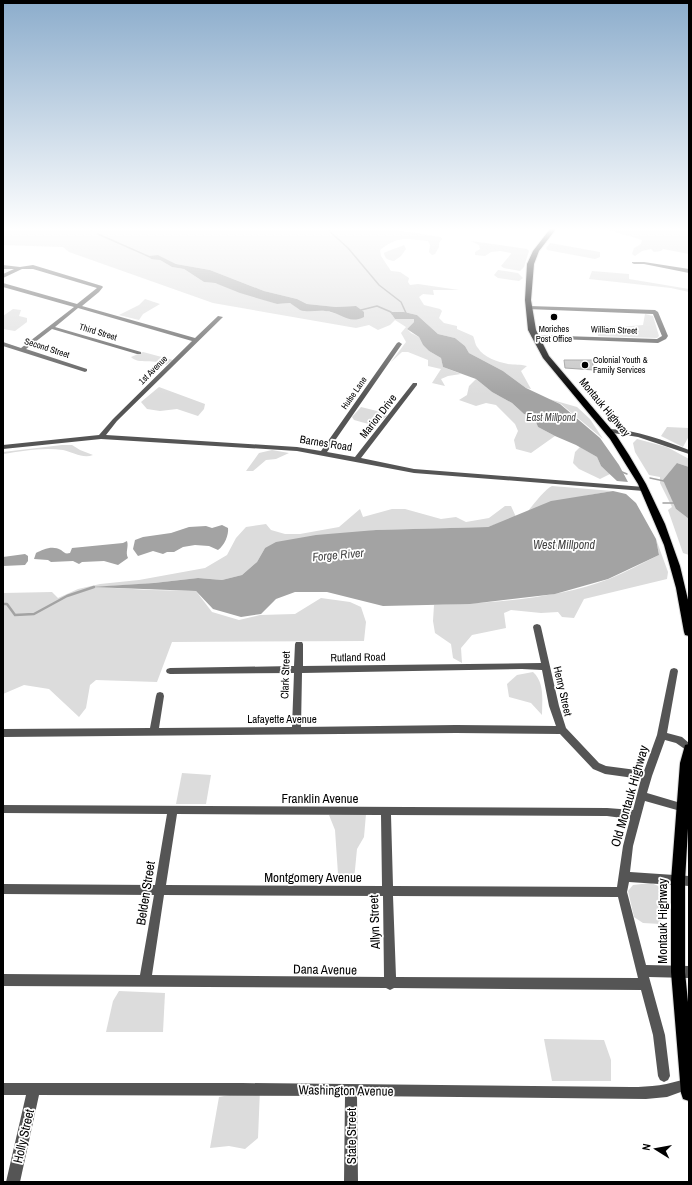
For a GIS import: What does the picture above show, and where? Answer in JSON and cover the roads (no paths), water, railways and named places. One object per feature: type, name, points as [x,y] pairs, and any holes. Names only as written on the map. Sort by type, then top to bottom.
[{"type":"main road","name":"Montauk Highway","points":[[529,284],[529,315],[534,336],[553,368],[609,431],[630,462],[654,506],[672,555],[684,602],[689,632]]},
{"type":"main road","name":"Montauk Highway","points":[[688,1087],[684,972],[683,881],[686,763],[689,749]]},
{"type":"street","points":[[22,350],[97,291],[100,287],[93,284]]},
{"type":"street","points":[[3,285],[196,340]]},
{"type":"street","name":"William Street","points":[[529,308],[655,312],[665,336],[658,341],[534,336]]},
{"type":"street","name":"1st Avenue","points":[[101,437],[116,420],[220,317]]},
{"type":"street","name":"Third Street","points":[[51,327],[139,353]]},
{"type":"street","name":"Second Street","points":[[3,344],[85,370]]},
{"type":"street","name":"Hulse Lane","points":[[323,453],[399,344]]},
{"type":"street","name":"Marion Drive","points":[[356,460],[415,384]]},
{"type":"street","points":[[609,431],[620,431],[639,435],[689,452]]},
{"type":"street","name":"Barnes Road","points":[[3,447],[101,437],[295,449],[414,471],[644,489]]},
{"type":"street","name":"Henry Street","points":[[537,627],[558,722],[562,730],[596,766],[605,770],[647,776]]},
{"type":"street","name":"Clark Street","points":[[296,730],[298,644]]},
{"type":"street","name":"Rutland Road","points":[[170,671],[522,666],[545,668]]},
{"type":"street","name":"Old Montauk Highway","points":[[664,1076],[660,1035],[633,939],[622,892],[628,846],[647,776],[662,735],[674,671]]},
{"type":"street","points":[[154,731],[160,696]]},
{"type":"street","name":"Lafayette Avenue","points":[[3,734],[154,731],[378,731],[456,729],[562,730]]},
{"type":"street","points":[[662,735],[679,740],[689,749]]},
{"type":"street","points":[[642,796],[686,804]]},
{"type":"street","name":"Franklin Avenue","points":[[3,809],[623,812],[636,815]]},
{"type":"street","name":"Belden Street","points":[[145,981],[173,810]]},
{"type":"street","name":"Allyn Street","points":[[386,811],[390,984]]},
{"type":"street","points":[[624,878],[683,881]]},
{"type":"street","name":"Montgomery Avenue","points":[[3,889],[622,892]]},
{"type":"street","points":[[643,971],[684,972]]},
{"type":"street","name":"Dana Avenue","points":[[3,980],[390,984],[646,984]]},
{"type":"street","name":"Washington Avenue","points":[[3,1088],[242,1088],[351,1091],[631,1093],[674,1090],[688,1087]]},
{"type":"street","name":"Holly Street","points":[[13,1182],[34,1089]]},
{"type":"street","name":"State Street","points":[[351,1091],[351,1182]]},
{"type":"water","points":[[218,284],[247,284],[264,291],[297,299],[307,304],[336,307],[356,306],[364,312],[364,317],[353,320],[331,312],[303,311],[290,303],[277,304],[240,293]]},
{"type":"water","name":"East Millpond","points":[[390,312],[404,312],[417,315],[438,334],[455,338],[465,346],[469,353],[503,371],[526,388],[560,404],[600,438],[619,465],[628,482],[617,481],[601,466],[597,457],[538,427],[534,417],[524,414],[512,403],[492,392],[476,379],[443,367],[441,358],[429,351],[423,345],[419,337],[407,329],[414,322],[414,319],[395,319]]},
{"type":"water","points":[[677,463],[689,467],[689,519],[676,509],[663,480]]},
{"type":"water","name":"West Millpond","points":[[613,491],[626,494],[636,503],[656,539],[659,555],[608,579],[555,594],[470,604],[383,606],[327,592],[295,592],[276,599],[261,614],[241,617],[213,609],[196,591],[91,587],[154,583],[198,578],[222,580],[242,575],[257,562],[265,548],[276,542],[316,535],[376,530],[488,527],[551,501]]},
{"type":"water","points":[[222,525],[228,528],[228,534],[224,543],[218,550],[209,546],[195,545],[183,547],[174,552],[167,552],[163,554],[153,551],[138,556],[133,549],[135,540],[143,537],[171,533],[189,527],[206,526],[212,528]]},
{"type":"water","points":[[127,541],[128,558],[118,565],[104,561],[82,562],[79,564],[73,561],[51,562],[48,560],[34,559],[36,553],[48,548],[55,548],[65,553],[70,553],[72,548],[123,543]]},
{"type":"water","points":[[25,554],[28,556],[28,561],[25,565],[3,566],[3,557]]},
{"type":"waterway","points":[[378,284],[401,302],[406,313]]},
{"type":"waterway","points":[[361,310],[377,306],[391,312]]},
{"type":"waterway","points":[[622,472],[627,474]]},
{"type":"waterway","points":[[650,478],[664,481]]},
{"type":"waterway","name":"Forge River","points":[[663,503],[676,503]]},
{"type":"waterway","name":"Forge River","points":[[3,604],[7,604],[15,615],[34,614],[67,596],[94,587]]},
{"type":"place","name":"Moriches Post Office","points":[[554,317]]},
{"type":"place","name":"Colonial Youth & Family Services","points":[[585,365]]}]
